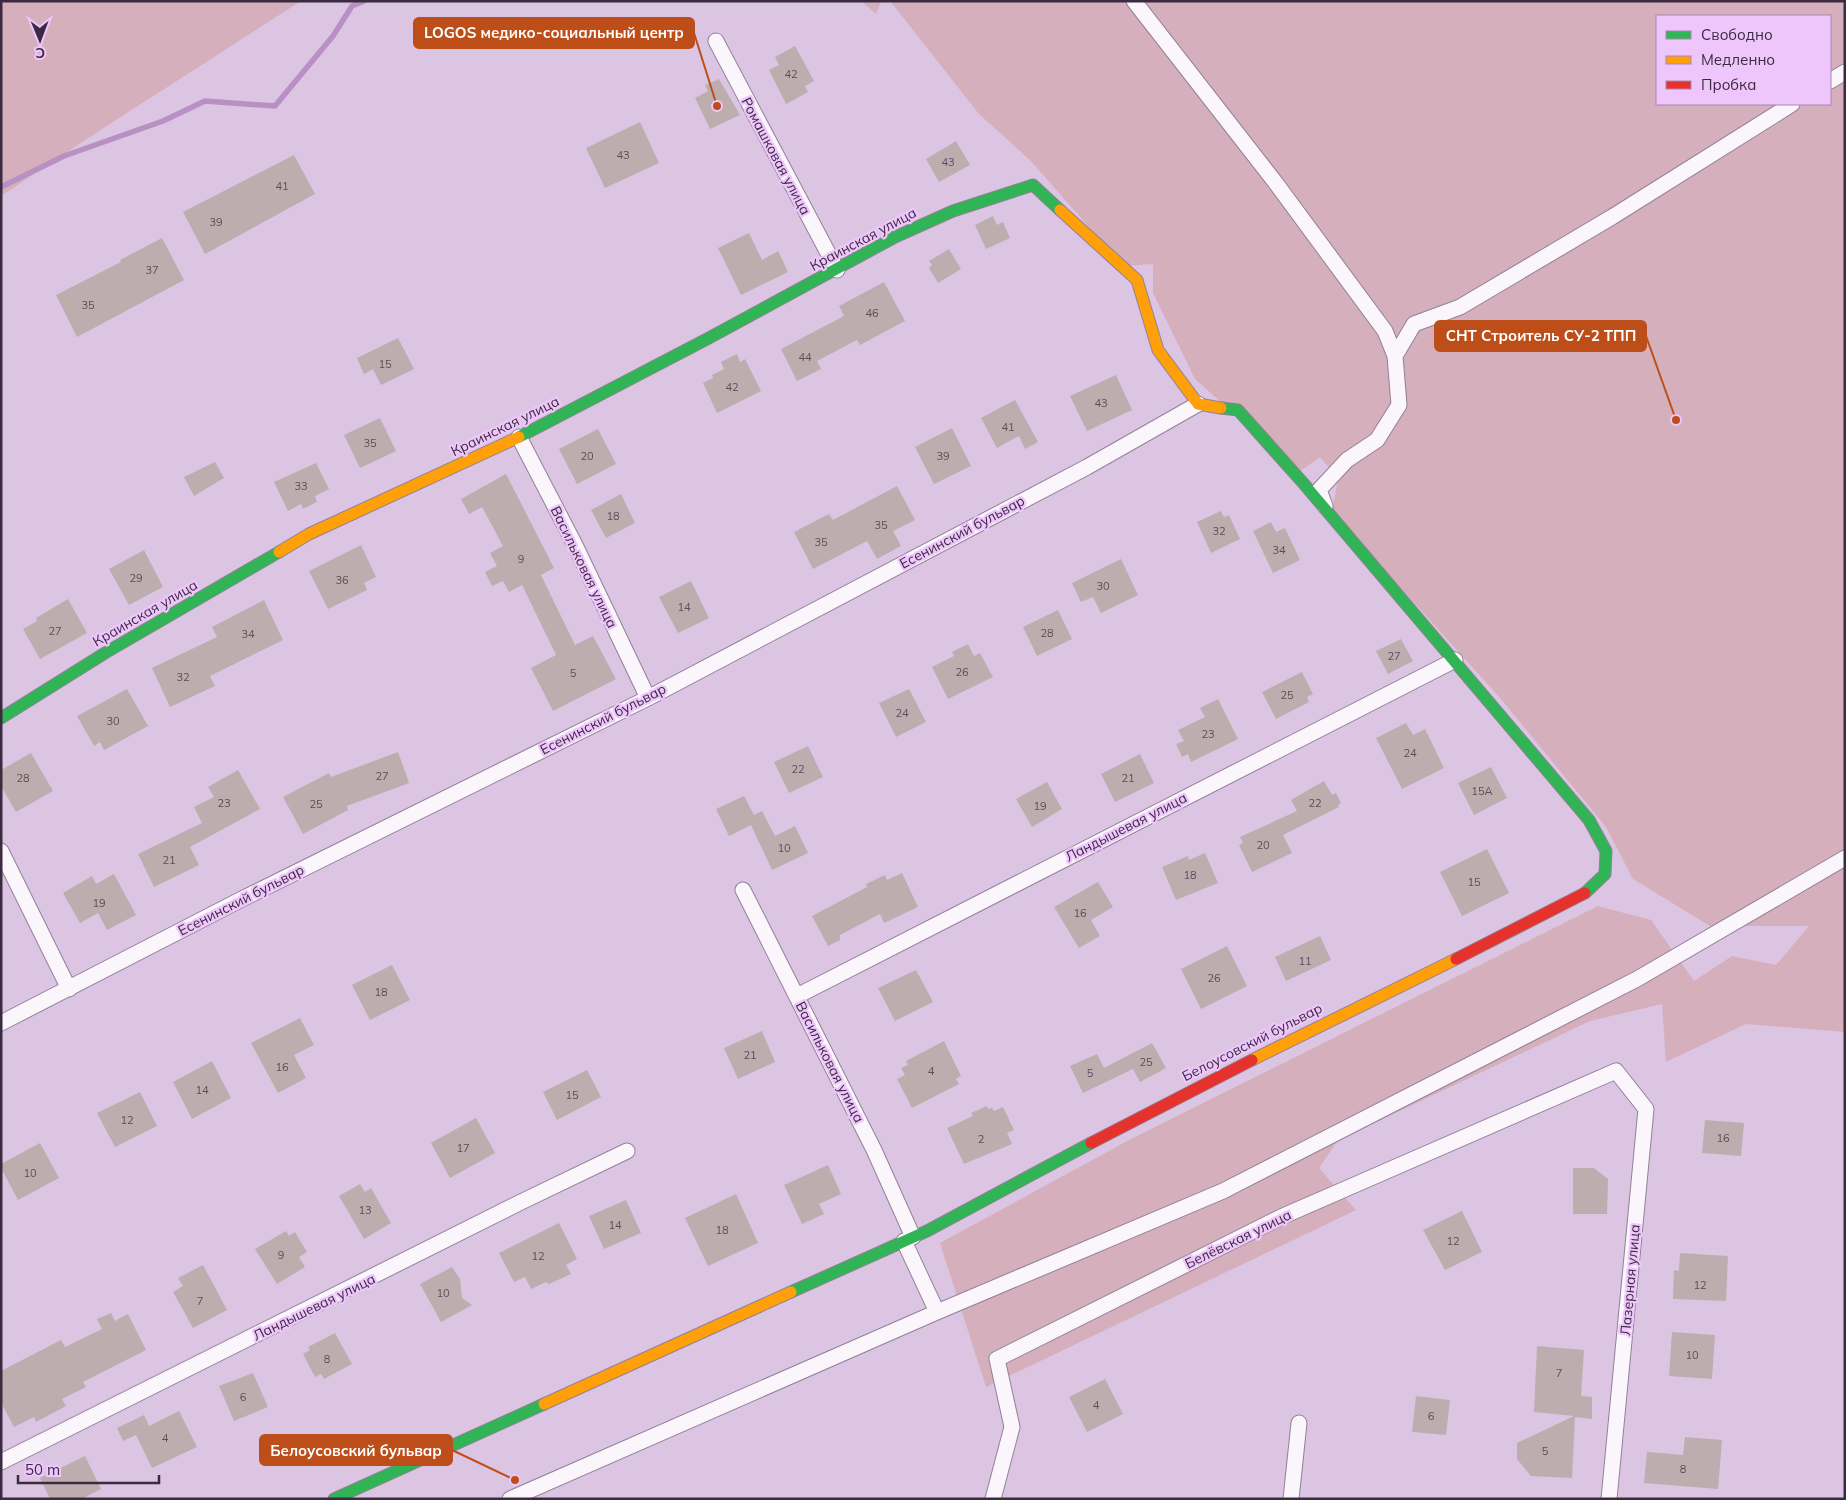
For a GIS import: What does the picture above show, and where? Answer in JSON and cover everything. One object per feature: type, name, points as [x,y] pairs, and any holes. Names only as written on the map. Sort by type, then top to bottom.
[{"type":"street","points":[[1134,1],[1275,182],[1385,331],[1395,356],[1399,405],[1377,440],[1347,460],[1319,490],[1327,512]]},
{"type":"street","name":"Ромашковая улица","points":[[716,41],[837,270]]},
{"type":"street","points":[[1831,80],[1845,72]]},
{"type":"street","points":[[1395,356],[1414,324],[1460,307],[1612,217],[1790,105]]},
{"type":"street","name":"Краинская улица","points":[[1,718],[105,653],[309,534],[518,437],[837,270],[895,236],[953,210],[1033,185],[1137,280],[1158,350],[1198,404]]},
{"type":"street","points":[[1198,404],[1238,410],[1455,660]]},
{"type":"street","name":"Есенинский бульвар","points":[[1,1023],[240,900],[648,698],[1087,467],[1198,404]]},
{"type":"street","name":"Васильковая улица","points":[[518,437],[575,545],[648,698]]},
{"type":"street","name":"Белоусовский бульвар","points":[[334,1499],[908,1239],[1172,1100],[1581,896],[1605,874],[1606,851],[1589,820],[1455,660]]},
{"type":"street","name":"Ландышевая улица","points":[[797,996],[1455,660]]},
{"type":"street","points":[[1,851],[69,989]]},
{"type":"street","points":[[510,1499],[937,1312],[1223,1191],[1637,979],[1845,858]]},
{"type":"street","name":"Васильковая улица","points":[[743,890],[874,1150],[937,1312]]},
{"type":"street","name":"Белёвская улица","points":[[993,1499],[1012,1426],[997,1359],[1281,1217],[1616,1071]]},
{"type":"street","name":"Лазерная улица","points":[[1609,1499],[1646,1109],[1616,1071]]},
{"type":"street","name":"Ландышевая улица","points":[[1,1462],[627,1151]]},
{"type":"street","points":[[1291,1499],[1298,1423]]},
{"type":"shaded area","points":[[1,1],[301,1],[1,196]]},
{"type":"shaded area","points":[[861,1],[881,1],[876,14]]},
{"type":"shaded area","points":[[890,1],[1845,1],[1845,1032],[1746,1024],[1666,1062],[1662,1004],[1590,1021],[1338,1140],[1319,1168],[1356,1210],[986,1387],[940,1243],[1129,1140],[1598,906],[1651,920],[1694,981],[1732,956],[1776,965],[1809,926],[1710,926],[1633,879],[1606,827],[1501,699],[1332,512],[1338,479],[1320,457],[1299,472],[1195,379],[1153,293],[1153,264],[1123,266],[1031,161],[979,114]]},
{"type":"building","points":[[795,46],[814,81],[805,86],[808,92],[786,104],[769,70],[779,65],[775,57]]},
{"type":"building","points":[[719,79],[740,115],[710,129],[695,98],[708,91],[705,85]]},
{"type":"building","points":[[640,122],[659,163],[605,188],[586,148]]},
{"type":"building","points":[[956,141],[970,165],[939,182],[926,159]]},
{"type":"building","points":[[294,155],[315,194],[205,254],[183,212]]},
{"type":"building","points":[[993,216],[997,225],[1003,222],[1010,238],[986,249],[975,225]]},
{"type":"building","points":[[749,233],[762,260],[778,251],[788,272],[741,295],[718,248]]},
{"type":"building","points":[[162,238],[184,280],[77,337],[56,295],[121,262],[120,260]]},
{"type":"building","points":[[949,249],[961,269],[938,283],[929,268],[932,265],[929,261]]},
{"type":"building","points":[[884,282],[905,321],[860,345],[857,340],[817,361],[821,369],[797,381],[781,349],[844,316],[839,306]]},
{"type":"building","points":[[398,338],[414,369],[381,385],[373,369],[364,374],[357,358]]},
{"type":"building","points":[[737,354],[740,362],[745,359],[761,391],[717,413],[703,383],[713,378],[712,375],[724,369],[721,362]]},
{"type":"building","points":[[1116,375],[1132,410],[1087,431],[1070,396]]},
{"type":"building","points":[[1015,400],[1038,442],[1025,449],[1019,436],[997,448],[981,418]]},
{"type":"building","points":[[380,418],[396,451],[360,468],[344,435]]},
{"type":"building","points":[[952,428],[971,466],[934,484],[915,447]]},
{"type":"building","points":[[598,429],[616,464],[577,484],[559,449]]},
{"type":"building","points":[[215,462],[224,478],[194,496],[184,477]]},
{"type":"building","points":[[316,463],[329,489],[315,496],[317,502],[303,509],[301,504],[288,511],[274,482]]},
{"type":"building","points":[[506,474],[554,568],[541,575],[575,645],[593,636],[616,679],[553,711],[531,668],[556,655],[522,585],[509,592],[503,581],[492,586],[485,572],[497,566],[490,553],[503,546],[482,507],[469,514],[461,499]]},
{"type":"building","points":[[897,486],[915,520],[893,531],[901,546],[877,559],[867,541],[813,569],[794,532],[829,514],[833,520]]},
{"type":"building","points":[[621,494],[635,523],[606,538],[591,510]]},
{"type":"building","points":[[1221,511],[1224,517],[1229,515],[1240,539],[1211,553],[1197,522]]},
{"type":"building","points":[[1271,522],[1276,532],[1285,528],[1300,560],[1273,573],[1253,531]]},
{"type":"building","points":[[361,545],[376,577],[364,583],[367,590],[328,609],[309,571]]},
{"type":"building","points":[[144,550],[163,587],[129,605],[109,569]]},
{"type":"building","points":[[1121,559],[1138,595],[1101,613],[1093,597],[1081,602],[1072,583]]},
{"type":"building","points":[[691,581],[709,618],[678,633],[659,597]]},
{"type":"building","points":[[68,599],[87,633],[40,659],[23,629],[37,621],[36,618]]},
{"type":"building","points":[[264,600],[283,640],[210,676],[215,686],[170,707],[152,668],[217,637],[212,627]]},
{"type":"building","points":[[1058,610],[1072,639],[1037,656],[1023,627]]},
{"type":"building","points":[[1401,639],[1413,661],[1388,674],[1376,651]]},
{"type":"building","points":[[968,644],[974,656],[980,653],[993,677],[948,699],[932,667],[954,656],[952,652]]},
{"type":"building","points":[[1302,672],[1313,694],[1307,697],[1309,702],[1276,719],[1262,692]]},
{"type":"building","points":[[127,689],[148,726],[104,750],[100,742],[94,746],[77,716]]},
{"type":"building","points":[[909,689],[926,722],[896,737],[879,703]]},
{"type":"building","points":[[1218,699],[1238,739],[1191,762],[1188,754],[1182,757],[1176,744],[1184,741],[1178,730],[1205,717],[1200,708]]},
{"type":"building","points":[[1406,723],[1413,735],[1425,729],[1444,768],[1402,789],[1376,738]]},
{"type":"building","points":[[808,746],[823,777],[789,793],[774,762]]},
{"type":"building","points":[[398,752],[409,783],[347,806],[348,810],[303,834],[283,797],[329,773],[331,777]]},
{"type":"building","points":[[31,753],[53,791],[16,812],[1,786],[1,770]]},
{"type":"building","points":[[1140,754],[1154,783],[1115,802],[1101,774]]},
{"type":"building","points":[[1491,767],[1507,798],[1474,815],[1458,783]]},
{"type":"building","points":[[238,770],[260,809],[190,847],[199,865],[154,887],[138,854],[202,823],[194,807],[214,797],[208,787]]},
{"type":"building","points":[[1324,781],[1332,795],[1336,793],[1341,803],[1338,805],[1339,807],[1283,835],[1292,853],[1252,872],[1239,845],[1243,843],[1240,837],[1297,811],[1291,800]]},
{"type":"building","points":[[1047,782],[1062,809],[1032,827],[1016,799]]},
{"type":"building","points":[[744,796],[754,815],[762,811],[775,836],[795,826],[808,853],[772,870],[751,825],[729,836],[716,809]]},
{"type":"building","points":[[1487,849],[1509,893],[1462,916],[1440,872]]},
{"type":"building","points":[[1205,853],[1218,883],[1176,900],[1162,867],[1188,856],[1189,860]]},
{"type":"building","points":[[902,873],[918,907],[884,923],[880,914],[840,935],[840,940],[828,946],[812,916],[867,887],[866,884],[885,875],[887,880]]},
{"type":"building","points":[[114,874],[136,915],[107,930],[98,913],[80,923],[63,893],[92,876],[96,884]]},
{"type":"building","points":[[1098,882],[1113,907],[1091,920],[1100,936],[1079,948],[1054,907]]},
{"type":"building","points":[[1320,936],[1331,960],[1286,981],[1275,957]]},
{"type":"building","points":[[1227,946],[1247,986],[1201,1009],[1181,969]]},
{"type":"building","points":[[392,965],[410,1000],[370,1020],[352,985]]},
{"type":"building","points":[[916,970],[933,1002],[895,1021],[878,988]]},
{"type":"building","points":[[300,1018],[314,1045],[294,1055],[306,1078],[278,1093],[251,1043]]},
{"type":"building","points":[[762,1031],[775,1062],[738,1079],[724,1048]]},
{"type":"building","points":[[944,1041],[961,1076],[956,1079],[959,1084],[912,1108],[897,1079],[905,1075],[901,1068],[908,1065],[906,1061]]},
{"type":"building","points":[[1152,1043],[1166,1068],[1140,1082],[1133,1069],[1083,1093],[1070,1066],[1097,1054],[1104,1068]]},
{"type":"building","points":[[212,1061],[231,1098],[192,1119],[173,1082]]},
{"type":"building","points":[[587,1070],[601,1097],[557,1120],[543,1092]]},
{"type":"building","points":[[140,1092],[157,1126],[115,1147],[97,1113]]},
{"type":"building","points":[[987,1106],[988,1109],[992,1108],[994,1111],[1003,1107],[1014,1130],[1007,1133],[1012,1144],[964,1164],[947,1128],[973,1116],[971,1113]]},
{"type":"building","points":[[476,1118],[495,1153],[450,1178],[431,1143]]},
{"type":"building","points":[[1705,1120],[1744,1123],[1741,1156],[1702,1153]]},
{"type":"building","points":[[40,1143],[59,1178],[18,1200],[1,1168],[1,1164]]},
{"type":"building","points":[[828,1165],[841,1194],[819,1204],[824,1214],[802,1224],[784,1185]]},
{"type":"building","points":[[1573,1168],[1594,1168],[1608,1179],[1607,1214],[1573,1214]]},
{"type":"building","points":[[360,1184],[365,1192],[371,1188],[391,1223],[364,1239],[339,1196]]},
{"type":"building","points":[[736,1194],[758,1243],[708,1266],[685,1218]]},
{"type":"building","points":[[626,1200],[641,1233],[604,1249],[589,1216]]},
{"type":"building","points":[[1462,1211],[1482,1252],[1445,1270],[1423,1230]]},
{"type":"building","points":[[559,1223],[577,1259],[566,1265],[571,1274],[549,1284],[546,1282],[531,1289],[525,1277],[514,1282],[499,1253]]},
{"type":"building","points":[[286,1231],[289,1236],[295,1232],[307,1252],[299,1257],[305,1267],[277,1284],[255,1249]]},
{"type":"building","points":[[1680,1253],[1728,1256],[1726,1301],[1673,1299],[1674,1270],[1679,1271]]},
{"type":"building","points":[[203,1265],[227,1310],[193,1328],[173,1292],[183,1286],[178,1278]]},
{"type":"building","points":[[452,1267],[460,1279],[462,1298],[472,1305],[441,1322],[420,1284]]},
{"type":"building","points":[[111,1313],[115,1321],[128,1314],[146,1350],[83,1382],[86,1387],[62,1399],[66,1406],[36,1422],[34,1417],[14,1427],[1,1403],[1,1371],[61,1340],[65,1347],[102,1329],[97,1319]]},
{"type":"building","points":[[1672,1332],[1715,1335],[1712,1379],[1669,1376]]},
{"type":"building","points":[[335,1333],[352,1364],[324,1379],[321,1374],[315,1377],[303,1354],[310,1350],[308,1347]]},
{"type":"building","points":[[1537,1346],[1584,1350],[1581,1396],[1592,1397],[1592,1419],[1575,1417],[1572,1478],[1531,1476],[1517,1459],[1517,1443],[1574,1416],[1534,1412]]},
{"type":"building","points":[[253,1373],[268,1407],[234,1421],[219,1386]]},
{"type":"building","points":[[1105,1379],[1123,1414],[1087,1432],[1069,1397]]},
{"type":"building","points":[[1416,1396],[1450,1400],[1446,1435],[1412,1432]]},
{"type":"building","points":[[179,1411],[197,1447],[152,1468],[136,1435],[123,1441],[117,1428],[144,1415],[149,1426]]},
{"type":"building","points":[[1685,1437],[1722,1440],[1718,1489],[1644,1483],[1647,1452],[1683,1455]]},
{"type":"building","points":[[85,1456],[101,1489],[82,1499],[50,1499],[40,1478]]},
{"type":"waterway","points":[[1,187],[64,156],[163,121],[205,101],[275,106],[333,36],[352,6],[364,1]]},
{"type":"traffic: fast","points":[[519,437],[707,339],[895,237],[953,211],[1033,185],[1060,210]]},
{"type":"traffic: fast","points":[[1221,408],[1238,410],[1304,484],[1589,820],[1606,851],[1605,874],[1585,893]]},
{"type":"traffic: fast","points":[[1,718],[105,653],[279,552]]},
{"type":"traffic: fast","points":[[791,1292],[927,1231],[1091,1143]]},
{"type":"traffic: fast","points":[[334,1499],[544,1404]]},
{"type":"traffic: slow","points":[[1060,210],[1137,280],[1158,350],[1198,404],[1221,408]]},
{"type":"traffic: slow","points":[[279,552],[309,534],[519,437]]},
{"type":"traffic: slow","points":[[1252,1060],[1456,959]]},
{"type":"traffic: slow","points":[[544,1404],[791,1292]]},
{"type":"traffic: jam","points":[[1456,959],[1585,893]]},
{"type":"traffic: jam","points":[[1091,1143],[1252,1060]]},
{"type":"place","name":"LOGOS медико-социальный центр","points":[[717,106]]},
{"type":"place","name":"СНТ Строитель СУ-2 ТПП","points":[[1676,420]]},
{"type":"place","name":"Белоусовский бульвар","points":[[515,1480]]}]
